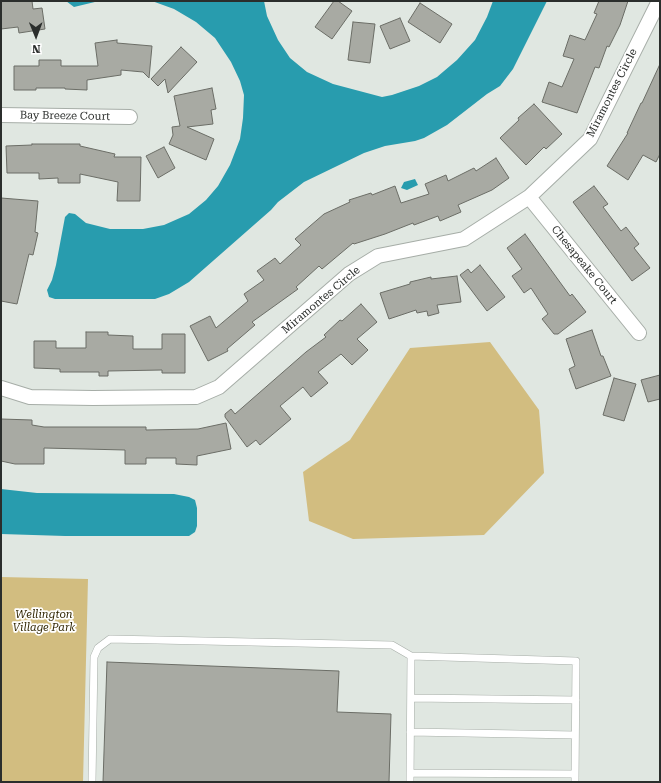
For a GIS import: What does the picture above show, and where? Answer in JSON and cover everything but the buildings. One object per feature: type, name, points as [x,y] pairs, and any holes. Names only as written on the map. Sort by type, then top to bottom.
[{"type":"street","name":"Miramontes Circle","points":[[1,388],[30,397],[94,398],[196,397],[219,387],[349,274],[378,256],[464,239],[529,197],[590,139],[659,1]]},
{"type":"street","name":"Bay Breeze Court","points":[[1,115],[130,117]]},
{"type":"street","name":"Chesapeake Court","points":[[529,197],[639,333]]},
{"type":"lane","points":[[92,782],[94,657],[98,648],[110,639],[392,645],[412,656],[576,661],[575,778],[410,773]]},
{"type":"lane","points":[[410,782],[412,656]]},
{"type":"lane","points":[[411,698],[576,700]]},
{"type":"lane","points":[[410,732],[575,735]]},
{"type":"green space","points":[[490,342],[539,410],[544,473],[484,535],[353,539],[309,521],[303,472],[350,440],[410,348]]},
{"type":"green space","name":"Wellington Village Park","points":[[1,577],[88,579],[83,782],[1,782]]},
{"type":"water","points":[[66,1],[99,1],[74,7]]},
{"type":"water","points":[[152,1],[264,1],[267,16],[278,40],[290,58],[307,72],[333,84],[382,97],[419,86],[437,77],[457,60],[475,40],[487,17],[493,1],[547,1],[513,69],[500,86],[487,94],[447,125],[424,138],[385,146],[364,153],[304,182],[278,202],[271,210],[189,282],[169,294],[155,299],[55,299],[49,297],[47,290],[52,280],[56,265],[65,217],[69,213],[75,214],[86,223],[110,229],[143,229],[164,225],[189,214],[206,200],[218,186],[230,165],[240,139],[244,95],[240,81],[231,62],[215,38],[196,22],[174,9]]},
{"type":"water","points":[[415,179],[418,185],[407,190],[401,188],[404,182]]},
{"type":"water","points":[[1,489],[37,493],[174,494],[189,497],[195,500],[197,508],[197,526],[195,532],[189,536],[65,536],[1,534]]}]
